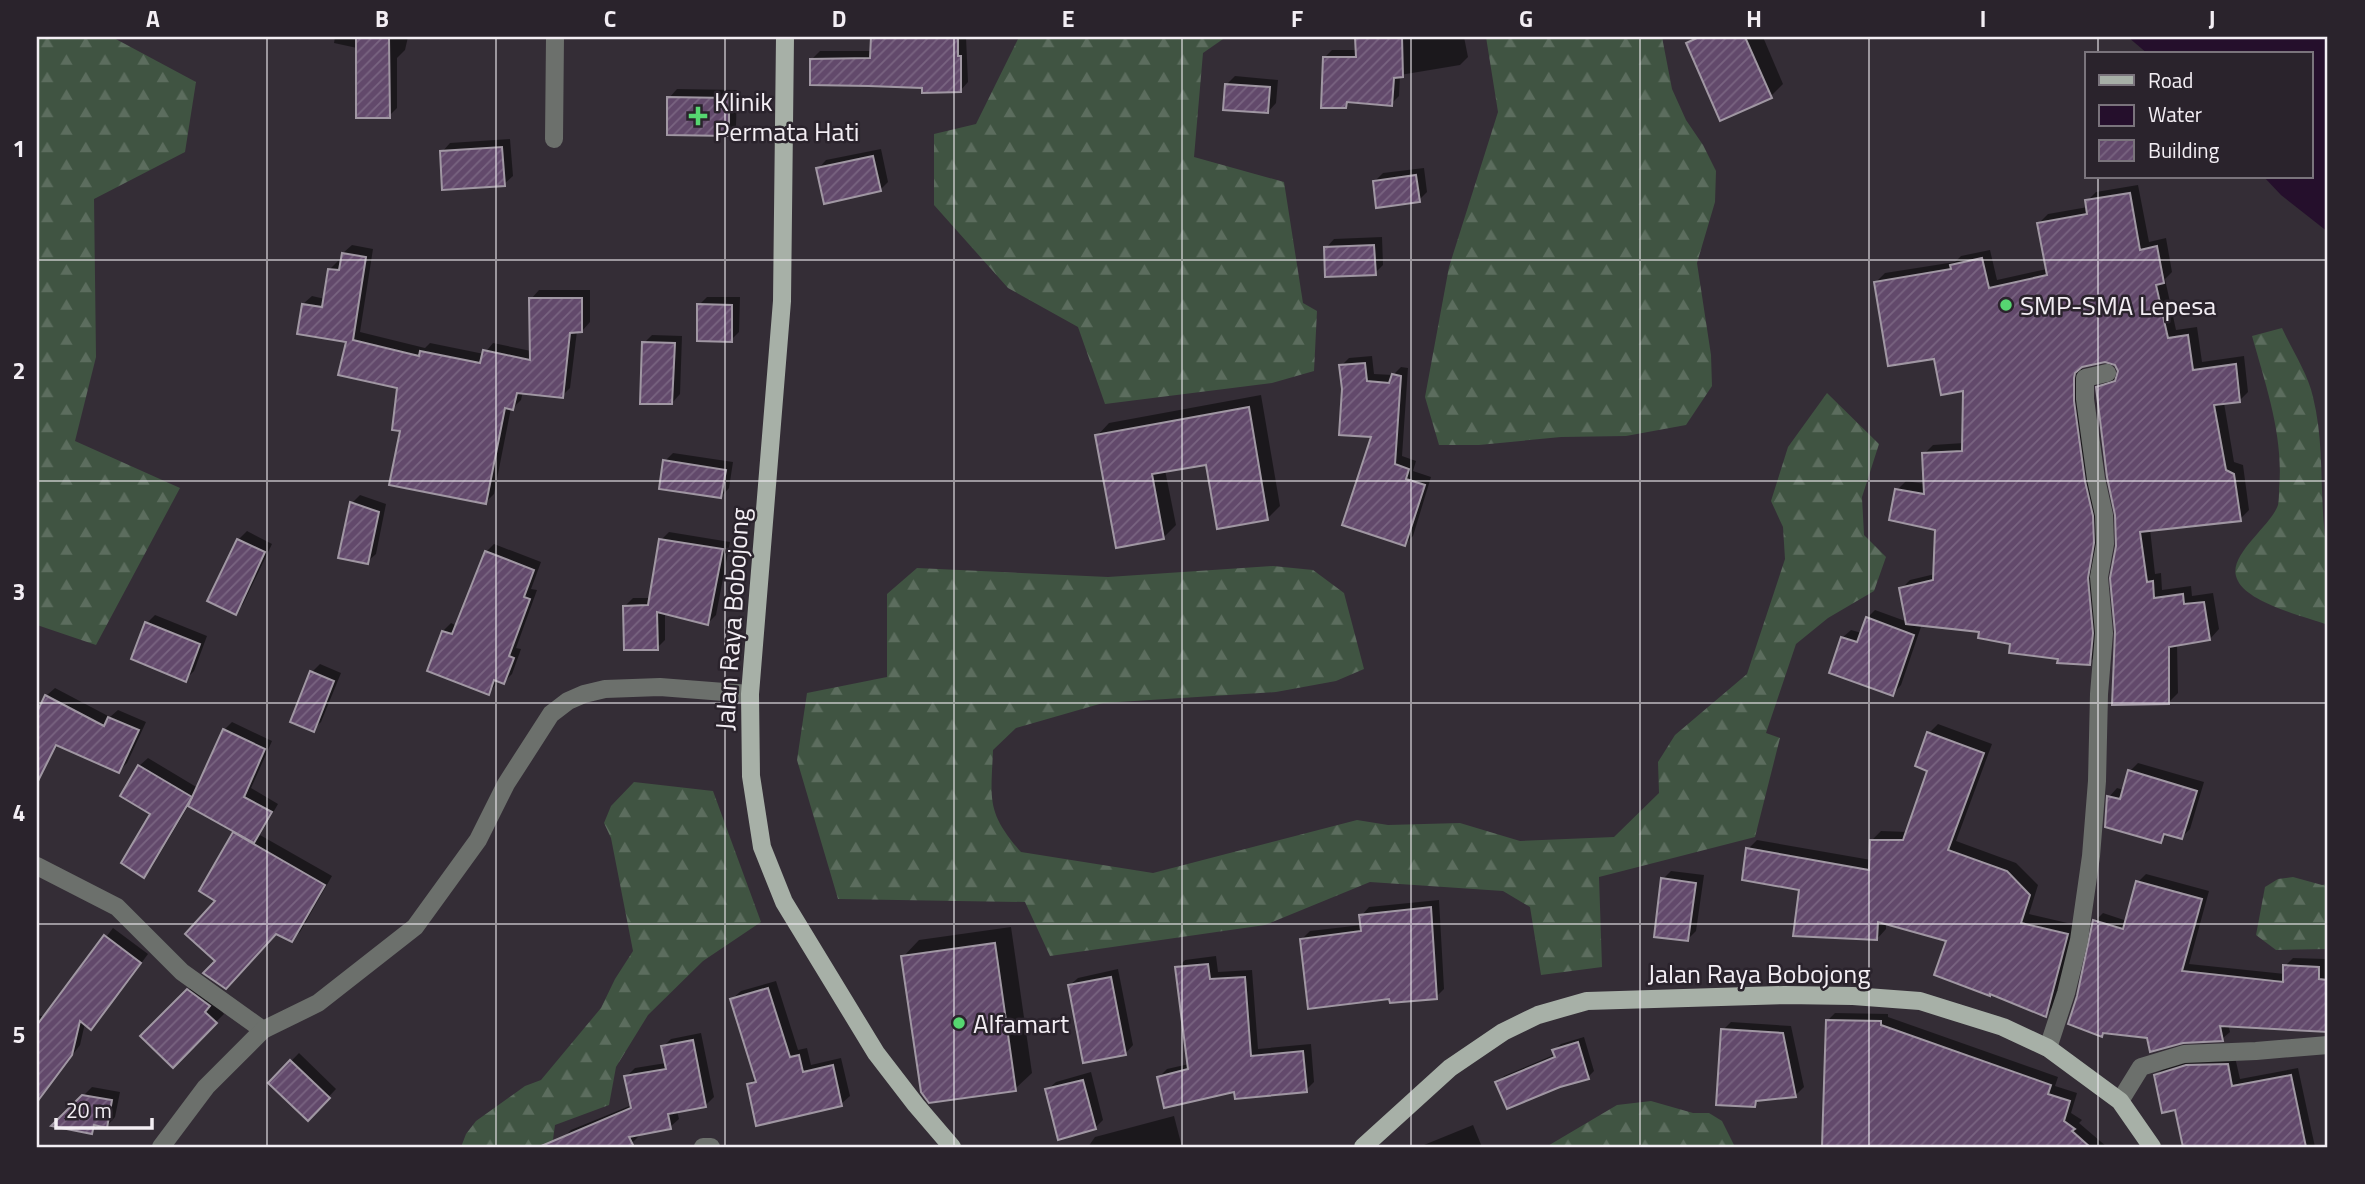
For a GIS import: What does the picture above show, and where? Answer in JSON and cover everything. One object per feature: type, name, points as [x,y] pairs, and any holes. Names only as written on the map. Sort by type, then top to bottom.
[{"type":"main road","name":"Jalan Raya Bobojong","points":[[785,37],[782,301],[750,694],[751,776],[762,848],[784,902],[876,1053],[952,1147]]},
{"type":"main road","name":"Jalan Raya Bobojong","points":[[1363,1147],[1450,1068],[1503,1032],[1538,1015],[1587,1001],[1784,995],[1920,1001],[2003,1027],[2048,1048],[2120,1101],[2152,1147]]},
{"type":"street","points":[[554,139],[555,37]]},
{"type":"street","points":[[2048,1048],[2066,993],[2079,940],[2091,856],[2104,633],[2099,577],[2105,544],[2104,515],[2085,399],[2085,378],[2107,373]]},
{"type":"street","points":[[161,1147],[206,1087],[263,1030],[318,1003],[415,927],[478,840],[506,784],[531,741],[551,714],[568,701],[605,689],[660,687],[750,694]]},
{"type":"street","points":[[37,866],[117,907],[182,972],[263,1030]]},
{"type":"street","points":[[2120,1101],[2141,1067],[2184,1054],[2256,1052],[2328,1045]]},
{"type":"street","points":[[703,1147],[711,1147]]},
{"type":"green space","points":[[37,37],[112,37],[196,82],[185,152],[94,199],[96,357],[75,441],[180,488],[96,645],[37,625]]},
{"type":"green space","points":[[1019,37],[1226,37],[1203,53],[1194,157],[1284,182],[1303,303],[1317,311],[1314,371],[1272,383],[1105,404],[1078,327],[1008,288],[934,205],[934,134],[976,124]]},
{"type":"green space","points":[[1486,37],[1662,37],[1672,89],[1686,120],[1716,171],[1715,202],[1697,263],[1711,355],[1712,386],[1686,425],[1626,436],[1561,437],[1479,445],[1439,445],[1425,397],[1449,267],[1498,112]]},
{"type":"green space","points":[[2282,328],[2307,380],[2317,415],[2324,526],[2328,545],[2328,625],[2253,596],[2238,581],[2235,572],[2242,552],[2278,505],[2279,450],[2268,393],[2252,336]]},
{"type":"green space","points":[[1827,393],[1879,444],[1862,497],[1864,535],[1886,557],[1874,591],[1828,618],[1796,644],[1766,733],[1780,738],[1755,837],[1599,877],[1602,967],[1541,975],[1530,907],[1503,891],[1370,882],[1265,925],[1050,956],[1025,902],[838,899],[797,760],[807,693],[887,677],[887,594],[917,568],[1108,577],[1273,566],[1313,570],[1344,593],[1364,669],[1336,681],[1276,692],[1103,703],[1016,728],[993,750],[992,794],[996,815],[1021,852],[1153,873],[1357,820],[1388,825],[1460,823],[1520,841],[1614,837],[1659,793],[1658,762],[1675,735],[1747,674],[1785,559],[1783,527],[1771,501],[1788,447]]},
{"type":"green space","points":[[634,782],[713,791],[761,922],[703,961],[648,1015],[616,1067],[609,1105],[555,1125],[552,1147],[461,1147],[466,1134],[476,1121],[525,1086],[541,1080],[601,1008],[633,951],[611,838],[604,823],[611,806]]},
{"type":"green space","points":[[2293,877],[2322,885],[2328,884],[2328,949],[2276,950],[2256,935],[2265,887],[2278,879]]},
{"type":"green space","points":[[1651,1101],[1693,1113],[1709,1113],[1722,1121],[1735,1147],[1546,1147],[1617,1105]]},
{"type":"water","points":[[2128,37],[2328,37],[2328,232],[2281,195],[2265,178],[2312,178],[2312,52],[2146,52]]},
{"type":"building","points":[[356,37],[389,37],[390,118],[356,118]]},
{"type":"building","points":[[871,37],[958,37],[961,92],[922,93],[922,88],[810,85],[810,59],[870,58]]},
{"type":"building","points":[[1355,37],[1402,37],[1403,77],[1394,78],[1392,106],[1347,102],[1346,108],[1321,108],[1323,57],[1356,57]]},
{"type":"building","points":[[1699,37],[1745,37],[1772,98],[1720,121],[1686,43]]},
{"type":"building","points":[[1225,84],[1270,87],[1268,113],[1223,110]]},
{"type":"building","name":"Klinik Permata Hati","points":[[667,97],[729,98],[729,136],[667,135]]},
{"type":"building","points":[[502,147],[505,186],[442,190],[440,151]]},
{"type":"building","points":[[873,156],[881,191],[824,204],[816,168]]},
{"type":"building","points":[[1416,175],[1420,202],[1376,208],[1373,181]]},
{"type":"building","points":[[2130,193],[2140,250],[2157,246],[2164,283],[2156,285],[2168,338],[2188,335],[2193,370],[2236,364],[2240,402],[2214,405],[2226,470],[2234,474],[2241,521],[2140,532],[2147,582],[2153,581],[2154,598],[2183,594],[2184,604],[2204,602],[2210,640],[2169,647],[2169,704],[2112,705],[2115,632],[2110,578],[2116,546],[2115,515],[2107,477],[2096,387],[2115,381],[2118,371],[2115,365],[2105,362],[2082,367],[2075,373],[2074,378],[2074,401],[2085,481],[2093,516],[2094,543],[2088,578],[2093,633],[2090,665],[2057,663],[2058,659],[2009,653],[2010,644],[1978,638],[1979,632],[1906,624],[1899,588],[1933,580],[1935,530],[1889,520],[1895,489],[1924,494],[1922,453],[1962,451],[1963,391],[1941,395],[1934,359],[1888,366],[1874,282],[1951,269],[1950,265],[1982,258],[1989,288],[2047,275],[2037,223],[2087,214],[2085,200]]},
{"type":"building","points":[[1374,245],[1376,275],[1325,277],[1324,247]]},
{"type":"building","points":[[342,253],[366,257],[353,340],[419,356],[420,351],[480,363],[483,350],[530,360],[529,298],[582,298],[582,332],[570,333],[563,398],[517,393],[513,410],[505,408],[486,504],[389,485],[400,431],[392,430],[397,388],[338,375],[346,342],[297,334],[302,304],[322,307],[328,269],[339,270]]},
{"type":"building","points":[[697,304],[732,305],[732,342],[697,341]]},
{"type":"building","points":[[642,342],[675,343],[672,404],[640,404]]},
{"type":"building","points":[[1365,363],[1367,381],[1389,383],[1392,374],[1401,376],[1395,464],[1409,469],[1406,479],[1425,485],[1405,546],[1342,525],[1371,437],[1339,435],[1342,389],[1339,365]]},
{"type":"building","points":[[1249,407],[1268,520],[1217,529],[1206,465],[1152,474],[1164,539],[1116,548],[1095,435]]},
{"type":"building","points":[[663,460],[726,470],[721,498],[659,489]]},
{"type":"building","points":[[350,502],[379,512],[368,564],[338,558]]},
{"type":"building","points":[[237,539],[265,552],[236,615],[207,601]]},
{"type":"building","points":[[659,539],[723,549],[708,625],[657,612],[658,650],[624,650],[623,606],[648,605]]},
{"type":"building","points":[[485,551],[534,570],[524,597],[530,599],[509,656],[514,658],[504,684],[494,680],[489,695],[427,671],[442,631],[452,634]]},
{"type":"building","points":[[1866,617],[1914,635],[1893,696],[1829,673],[1841,637],[1857,642]]},
{"type":"building","points":[[145,622],[200,644],[186,682],[131,659]]},
{"type":"building","points":[[310,671],[334,681],[314,732],[290,722]]},
{"type":"building","points":[[45,695],[104,726],[108,717],[139,730],[119,773],[56,745],[37,783],[37,712]]},
{"type":"building","points":[[223,729],[265,749],[244,797],[272,812],[254,843],[188,806]]},
{"type":"building","points":[[1927,732],[1984,753],[1948,850],[2007,871],[2030,895],[2021,923],[2068,934],[2046,1017],[1934,975],[1946,941],[1878,922],[1877,940],[1793,936],[1799,890],[1742,880],[1746,848],[1869,870],[1870,840],[1903,840],[1927,771],[1915,766]]},
{"type":"building","points":[[138,765],[192,797],[144,878],[121,863],[150,814],[120,796]]},
{"type":"building","points":[[2128,770],[2197,791],[2182,839],[2164,834],[2161,843],[2105,827],[2107,796],[2120,799]]},
{"type":"building","points":[[233,832],[325,885],[292,942],[276,934],[226,989],[203,973],[215,961],[185,934],[215,901],[199,891]]},
{"type":"building","points":[[1661,878],[1696,883],[1688,941],[1654,937]]},
{"type":"building","points":[[2136,881],[2202,899],[2182,971],[2283,982],[2283,965],[2319,967],[2319,979],[2327,980],[2328,1032],[2220,1026],[2223,1041],[2183,1043],[2150,1052],[2147,1038],[2103,1033],[2102,1037],[2068,1024],[2077,996],[2093,920],[2123,929]]},
{"type":"building","points":[[1431,907],[1437,999],[1390,1003],[1389,999],[1308,1009],[1300,939],[1361,931],[1359,915]]},
{"type":"building","points":[[104,935],[141,963],[91,1030],[80,1021],[72,1055],[37,1102],[37,1025]]},
{"type":"building","name":"Alfamart","points":[[995,943],[1016,1091],[929,1103],[921,1092],[901,956]]},
{"type":"building","points":[[1208,964],[1210,979],[1245,977],[1251,1056],[1303,1051],[1307,1092],[1235,1099],[1234,1092],[1164,1108],[1157,1077],[1188,1069],[1175,967]]},
{"type":"building","points":[[1111,977],[1126,1055],[1083,1063],[1068,985]]},
{"type":"building","points":[[768,988],[790,1057],[799,1055],[803,1072],[833,1065],[842,1106],[756,1126],[747,1084],[756,1082],[730,999]]},
{"type":"building","points":[[187,989],[210,1006],[205,1012],[217,1023],[173,1068],[140,1036]]},
{"type":"building","points":[[1826,1020],[1881,1021],[1881,1025],[2051,1085],[2048,1094],[2070,1101],[2064,1121],[2075,1129],[2072,1131],[2090,1147],[1822,1147]]},
{"type":"building","points":[[1721,1029],[1783,1033],[1796,1097],[1756,1101],[1755,1107],[1716,1105]]},
{"type":"building","points":[[693,1040],[706,1107],[668,1114],[671,1129],[629,1137],[634,1147],[539,1147],[631,1108],[624,1076],[666,1069],[661,1046]]},
{"type":"building","points":[[1578,1042],[1589,1079],[1560,1087],[1507,1109],[1495,1082],[1555,1057],[1552,1050]]},
{"type":"building","points":[[290,1060],[330,1098],[308,1121],[268,1083]]},
{"type":"building","points":[[2228,1064],[2232,1086],[2291,1075],[2306,1147],[2183,1147],[2175,1110],[2162,1113],[2154,1075],[2186,1065]]},
{"type":"building","points":[[1083,1080],[1096,1129],[1058,1140],[1045,1089]]},
{"type":"building","points":[[82,1095],[112,1100],[107,1128],[94,1125],[92,1134],[51,1126]]},
{"type":"place","name":"Klinik Permata Hati","points":[[698,116]]},
{"type":"place","name":"SMP-SMA Lepesa","points":[[2006,305]]},
{"type":"place","name":"Alfamart","points":[[959,1023]]}]
